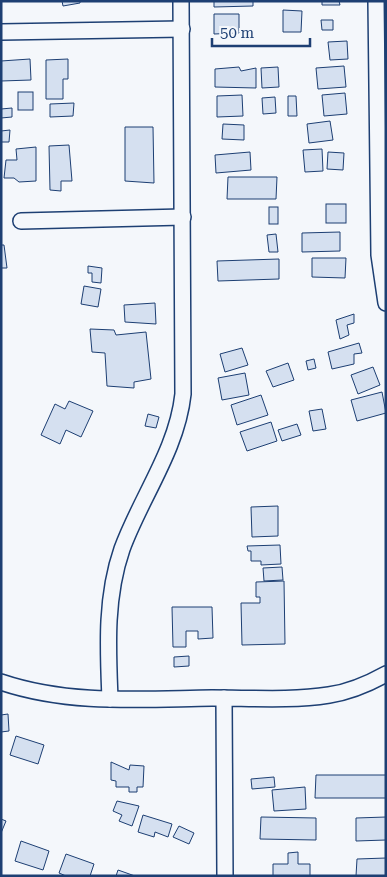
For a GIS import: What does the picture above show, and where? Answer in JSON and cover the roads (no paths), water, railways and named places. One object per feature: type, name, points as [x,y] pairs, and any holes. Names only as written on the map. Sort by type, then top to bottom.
[{"type":"street","points":[[110,699],[107,654],[114,580],[133,521],[168,448],[182,404],[184,376],[181,1]]},
{"type":"street","points":[[376,1],[382,142],[379,255],[386,302]]},
{"type":"street","points":[[1,32],[182,29]]},
{"type":"street","points":[[21,221],[183,217]]},
{"type":"street","points":[[1,682],[44,694],[110,699],[224,698],[330,695],[354,690],[386,674]]},
{"type":"street","points":[[224,698],[224,876]]}]
